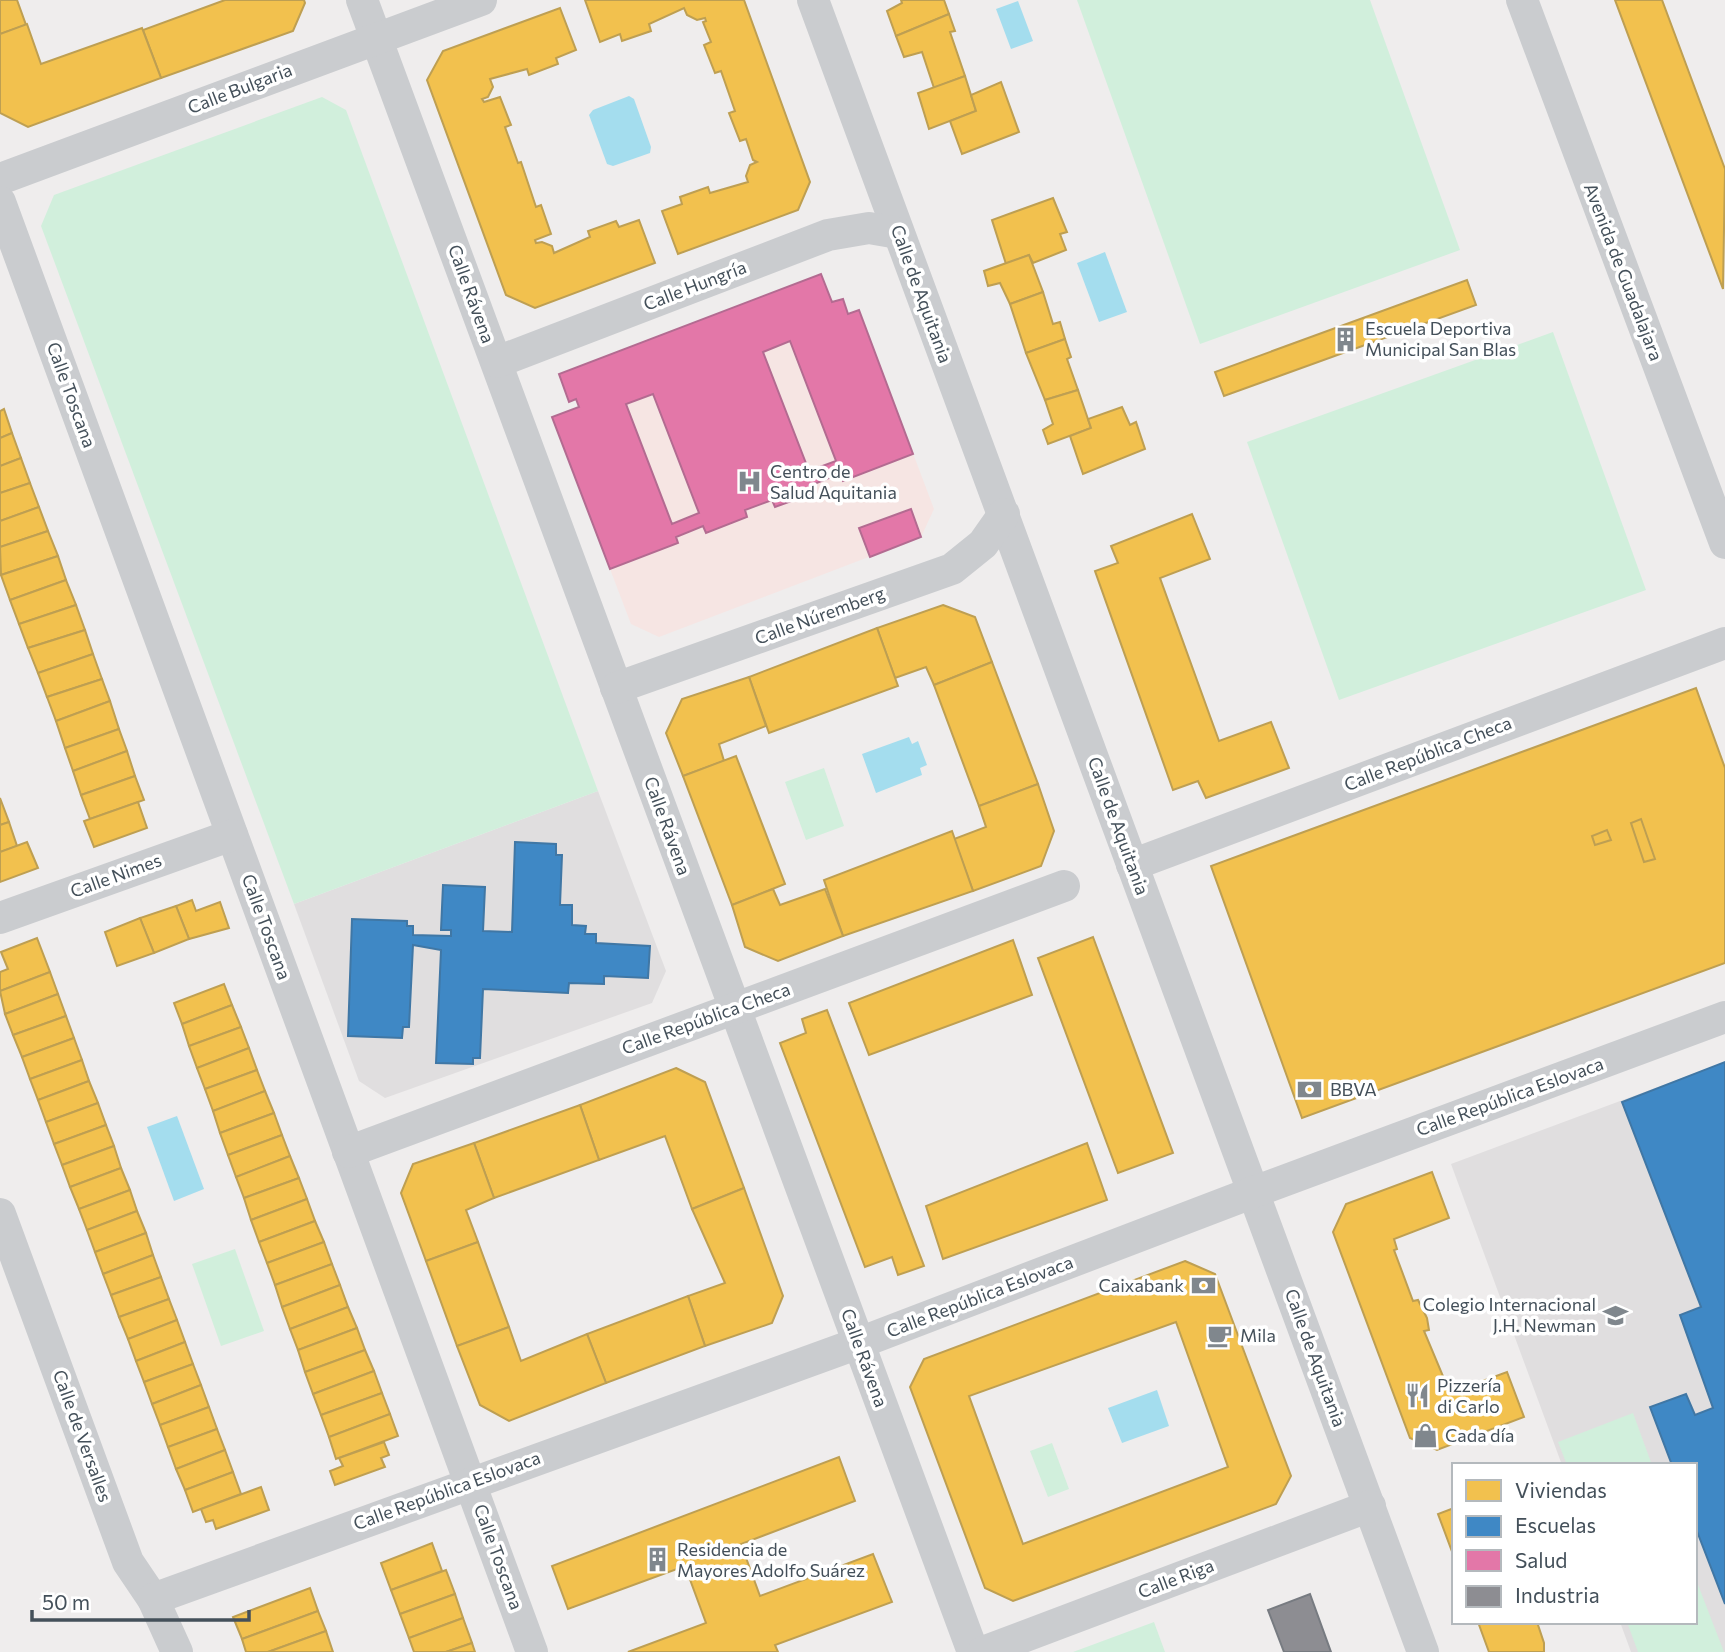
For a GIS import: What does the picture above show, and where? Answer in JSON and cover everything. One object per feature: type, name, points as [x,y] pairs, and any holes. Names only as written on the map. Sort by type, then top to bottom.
[{"type":"street","name":"Calle Rávena","points":[[362,0],[973,1652]]},
{"type":"street","name":"Calle Bulgaria","points":[[0,179],[481,0]]},
{"type":"street","name":"Calle de Aquitania","points":[[813,0],[1423,1652]]},
{"type":"street","name":"Avenida de Guadalajara","points":[[1522,0],[1725,543]]},
{"type":"street","name":"Calle Toscana","points":[[0,202],[532,1652]]},
{"type":"street","name":"Calle Hungría","points":[[496,362],[828,235],[869,228],[898,233]]},
{"type":"street","name":"Calle Núremberg","points":[[616,688],[952,569],[983,544],[1004,514]]},
{"type":"street","name":"Calle República Checa","points":[[1132,865],[1725,643]]},
{"type":"street","name":"Calle Nimes","points":[[0,918],[232,835]]},
{"type":"street","name":"Calle República Checa","points":[[348,1152],[1064,886]]},
{"type":"street","name":"Calle República Eslovaca","points":[[153,1599],[859,1343],[1254,1192],[1725,1017]]},
{"type":"street","name":"Calle de Versalles","points":[[0,1214],[128,1562],[153,1599],[177,1652]]},
{"type":"street","name":"Calle Riga","points":[[982,1652],[1370,1506]]},
{"type":"shaded area","name":"Centro de Salud Aquitania","points":[[821,274],[832,302],[843,299],[848,314],[859,310],[934,509],[921,537],[659,637],[631,624],[552,417],[579,407],[576,400],[569,402],[559,374]]},
{"type":"shaded area","points":[[598,791],[666,971],[652,1003],[385,1098],[359,1081],[294,904]]},
{"type":"shaded area","name":"Colegio Internacional J.H. Newman","points":[[1725,1062],[1725,1652],[1631,1652],[1621,1624],[1697,1624],[1697,1463],[1561,1463],[1451,1164]]},
{"type":"green space","points":[[1077,0],[1370,0],[1460,250],[1200,344]]},
{"type":"green space","points":[[322,97],[346,110],[598,791],[294,904],[41,226],[54,195]]},
{"type":"green space","points":[[1553,332],[1646,590],[1339,700],[1247,442]]},
{"type":"green space","points":[[824,768],[844,826],[806,840],[785,782]]},
{"type":"green space","points":[[235,1249],[264,1331],[221,1346],[192,1264]]},
{"type":"green space","points":[[1633,1413],[1651,1463],[1566,1463],[1558,1442]]},
{"type":"green space","points":[[1052,1443],[1069,1489],[1048,1497],[1030,1451]]},
{"type":"green space","points":[[1697,1582],[1724,1652],[1638,1652],[1628,1624],[1697,1624]]},
{"type":"green space","points":[[1154,1622],[1165,1652],[1073,1652]]},
{"type":"water","points":[[1018,1],[1033,41],[1011,49],[996,9]]},
{"type":"water","points":[[629,96],[634,99],[651,147],[650,153],[613,166],[607,164],[589,115],[593,110]]},
{"type":"water","points":[[1105,252],[1127,312],[1099,322],[1077,263]]},
{"type":"water","points":[[909,737],[912,744],[918,741],[927,765],[920,768],[922,775],[876,793],[862,754]]},
{"type":"water","points":[[177,1116],[204,1189],[174,1201],[147,1127]]},
{"type":"water","points":[[1157,1390],[1169,1426],[1122,1443],[1108,1408]]},
{"type":"building: Viviendas","points":[[0,0],[17,0],[26,25],[0,34]]},
{"type":"building: Viviendas","points":[[225,0],[304,0],[305,3],[293,31],[161,78],[143,30]]},
{"type":"building: Viviendas","points":[[585,0],[744,0],[810,182],[798,210],[678,254],[662,211],[682,204],[680,197],[708,187],[710,193],[748,182],[746,176],[750,165],[757,162],[753,160],[746,139],[740,141],[729,113],[735,111],[721,71],[715,73],[704,45],[711,42],[703,22],[706,21],[705,18],[697,20],[687,15],[684,8],[649,24],[651,31],[622,41],[620,34],[600,42]]},
{"type":"building: Viviendas","points":[[901,0],[944,0],[949,14],[896,36],[887,11],[902,3]]},
{"type":"building: Viviendas","points":[[1615,0],[1662,0],[1725,169],[1723,289]]},
{"type":"building: Viviendas","points":[[560,8],[576,50],[556,58],[558,64],[529,75],[527,69],[490,79],[493,87],[488,97],[482,99],[484,102],[500,97],[511,125],[505,127],[518,163],[521,162],[536,207],[541,205],[551,234],[535,240],[536,243],[552,246],[554,253],[590,237],[588,231],[616,221],[619,227],[639,220],[655,263],[535,308],[506,295],[427,80],[443,51]]},
{"type":"building: Viviendas","points":[[949,14],[955,31],[950,32],[965,76],[934,88],[922,52],[904,57],[896,36]]},
{"type":"building: Viviendas","points":[[27,24],[41,64],[142,28],[161,78],[28,127],[0,113],[0,34]]},
{"type":"building: Viviendas","points":[[965,76],[976,111],[929,129],[918,93]]},
{"type":"building: Viviendas","points":[[1001,82],[1019,132],[962,154],[950,121],[976,111],[971,95]]},
{"type":"building: Viviendas","points":[[1053,198],[1067,232],[1060,234],[1066,250],[1033,263],[1029,255],[1006,264],[992,220]]},
{"type":"building: Viviendas","points":[[1029,255],[1043,292],[1010,304],[1000,283],[988,286],[984,271]]},
{"type":"building: Viviendas","name":"Escuela Deportiva Municipal San Blas","points":[[1467,280],[1476,305],[1224,396],[1215,372]]},
{"type":"building: Viviendas","points":[[1043,292],[1053,324],[1060,322],[1065,339],[1026,353],[1010,304]]},
{"type":"building: Viviendas","points":[[1065,339],[1071,357],[1067,359],[1078,390],[1045,400],[1026,353]]},
{"type":"building: Viviendas","points":[[1078,390],[1091,428],[1048,444],[1043,430],[1053,424],[1045,400]]},
{"type":"building: Viviendas","points":[[1122,407],[1130,425],[1136,422],[1145,449],[1083,474],[1070,436],[1091,428],[1088,419]]},
{"type":"building: Viviendas","points":[[4,409],[12,433],[0,438],[0,411]]},
{"type":"building: Viviendas","points":[[12,433],[21,458],[0,466],[0,438]]},
{"type":"building: Viviendas","points":[[21,458],[30,483],[0,493],[0,466]]},
{"type":"building: Viviendas","points":[[30,483],[39,507],[0,521],[0,493]]},
{"type":"building: Viviendas","points":[[39,507],[48,531],[0,547],[0,521]]},
{"type":"building: Viviendas","points":[[1192,514],[1210,559],[1160,578],[1219,741],[1271,722],[1289,768],[1206,798],[1198,781],[1173,790],[1095,571],[1118,563],[1111,546]]},
{"type":"building: Viviendas","points":[[48,531],[58,556],[1,575],[0,547]]},
{"type":"building: Viviendas","points":[[58,556],[66,580],[10,600],[1,575]]},
{"type":"building: Viviendas","points":[[66,580],[76,605],[19,624],[10,600]]},
{"type":"building: Viviendas","points":[[76,605],[85,630],[28,648],[19,624]]},
{"type":"building: Viviendas","points":[[943,605],[975,617],[992,662],[934,685],[926,667],[895,678],[877,628]]},
{"type":"building: Viviendas","points":[[877,628],[898,686],[769,733],[749,677]]},
{"type":"building: Viviendas","points":[[85,630],[93,654],[38,673],[28,648]]},
{"type":"building: Viviendas","points":[[93,654],[102,679],[47,697],[38,673]]},
{"type":"building: Viviendas","points":[[992,662],[1038,784],[979,806],[934,685]]},
{"type":"building: Viviendas","points":[[749,677],[766,726],[719,744],[724,761],[683,776],[666,733],[682,699]]},
{"type":"building: Viviendas","points":[[102,679],[110,701],[56,721],[47,697]]},
{"type":"building: Viviendas","points":[[1696,688],[1725,768],[1725,963],[1302,1118],[1211,866]]},
{"type":"building: Viviendas","points":[[110,701],[119,729],[65,748],[56,721]]},
{"type":"building: Viviendas","points":[[119,729],[127,751],[73,771],[65,748]]},
{"type":"building: Viviendas","points":[[127,751],[135,776],[81,795],[73,771]]},
{"type":"building: Viviendas","points":[[736,756],[785,884],[732,905],[683,776]]},
{"type":"building: Viviendas","points":[[135,776],[144,800],[90,819],[81,795]]},
{"type":"building: Viviendas","points":[[1038,784],[1054,831],[1041,866],[973,891],[954,839],[986,827],[979,806]]},
{"type":"building: Viviendas","points":[[0,798],[9,822],[0,825]]},
{"type":"building: Viviendas","points":[[138,802],[147,828],[94,847],[84,821]]},
{"type":"building: Viviendas","points":[[1641,819],[1655,859],[1644,862],[1631,823]]},
{"type":"building: Viviendas","points":[[9,822],[17,846],[0,852],[0,825]]},
{"type":"building: Viviendas","points":[[1607,830],[1611,840],[1595,845],[1592,836]]},
{"type":"building: Viviendas","points":[[952,831],[973,891],[843,936],[824,880]]},
{"type":"building: Viviendas","points":[[27,842],[38,868],[0,882],[0,852]]},
{"type":"building: Viviendas","points":[[773,889],[780,905],[825,889],[843,936],[778,961],[745,947],[732,905]]},
{"type":"building: Viviendas","points":[[192,900],[196,911],[220,902],[229,928],[189,939],[176,906]]},
{"type":"building: Viviendas","points":[[176,906],[189,939],[154,953],[140,918]]},
{"type":"building: Viviendas","points":[[140,918],[154,953],[117,966],[105,932]]},
{"type":"building: Viviendas","points":[[1093,937],[1173,1153],[1118,1173],[1038,958]]},
{"type":"building: Viviendas","points":[[37,938],[50,972],[0,991],[0,972],[8,969],[1,952]]},
{"type":"building: Viviendas","points":[[1013,940],[1032,995],[869,1055],[849,1003]]},
{"type":"building: Viviendas","points":[[50,972],[58,994],[5,1014],[0,991]]},
{"type":"building: Viviendas","points":[[224,984],[232,1005],[182,1024],[174,1003]]},
{"type":"building: Viviendas","points":[[58,994],[66,1016],[13,1035],[5,1014]]},
{"type":"building: Viviendas","points":[[232,1005],[241,1027],[189,1046],[182,1024]]},
{"type":"building: Viviendas","points":[[827,1010],[924,1266],[898,1275],[892,1257],[865,1267],[780,1043],[806,1033],[802,1019]]},
{"type":"building: Viviendas","points":[[66,1016],[74,1038],[22,1057],[13,1035]]},
{"type":"building: Viviendas","points":[[241,1027],[249,1048],[197,1068],[189,1046]]},
{"type":"building: Viviendas","points":[[74,1038],[82,1060],[30,1079],[22,1057]]},
{"type":"building: Viviendas","points":[[249,1048],[257,1070],[205,1089],[197,1068]]},
{"type":"building: Viviendas","points":[[82,1060],[89,1081],[38,1100],[30,1079]]},
{"type":"building: Viviendas","points":[[676,1068],[705,1082],[744,1188],[692,1209],[665,1136],[599,1160],[580,1105]]},
{"type":"building: Viviendas","points":[[257,1070],[265,1091],[213,1111],[205,1089]]},
{"type":"building: Viviendas","points":[[89,1081],[98,1103],[46,1122],[38,1100]]},
{"type":"building: Viviendas","points":[[265,1091],[274,1113],[220,1133],[213,1111]]},
{"type":"building: Viviendas","points":[[98,1103],[106,1125],[54,1144],[46,1122]]},
{"type":"building: Viviendas","points":[[580,1105],[599,1160],[494,1198],[474,1143]]},
{"type":"building: Viviendas","points":[[274,1113],[282,1135],[228,1155],[220,1133]]},
{"type":"building: Viviendas","points":[[106,1125],[114,1146],[62,1165],[54,1144]]},
{"type":"building: Viviendas","points":[[282,1135],[290,1156],[236,1177],[228,1155]]},
{"type":"building: Viviendas","points":[[474,1143],[494,1198],[466,1210],[478,1242],[426,1261],[401,1193],[413,1164]]},
{"type":"building: Viviendas","points":[[1087,1143],[1107,1200],[943,1259],[926,1206]]},
{"type":"building: Viviendas","points":[[114,1146],[121,1168],[70,1187],[62,1165]]},
{"type":"building: Viviendas","points":[[290,1156],[299,1178],[244,1198],[236,1177]]},
{"type":"building: Viviendas","points":[[121,1168],[130,1190],[79,1209],[70,1187]]},
{"type":"building: Viviendas","points":[[1432,1172],[1449,1218],[1394,1239],[1397,1249],[1394,1250],[1413,1301],[1418,1300],[1427,1318],[1429,1330],[1424,1331],[1450,1393],[1507,1372],[1524,1417],[1437,1450],[1410,1438],[1333,1232],[1346,1204]]},
{"type":"building: Viviendas","points":[[299,1178],[307,1199],[251,1220],[244,1198]]},
{"type":"building: Viviendas","points":[[744,1188],[783,1296],[772,1323],[705,1346],[688,1296],[725,1283],[692,1209]]},
{"type":"building: Viviendas","points":[[130,1190],[137,1211],[87,1230],[79,1209]]},
{"type":"building: Viviendas","points":[[307,1199],[315,1221],[259,1242],[251,1220]]},
{"type":"building: Viviendas","points":[[137,1211],[146,1233],[95,1252],[87,1230]]},
{"type":"building: Viviendas","points":[[315,1221],[324,1242],[267,1263],[259,1242]]},
{"type":"building: Viviendas","points":[[146,1233],[153,1255],[103,1274],[95,1252]]},
{"type":"building: Viviendas","points":[[324,1242],[332,1264],[275,1285],[267,1263]]},
{"type":"building: Viviendas","points":[[478,1242],[509,1327],[457,1346],[426,1261]]},
{"type":"building: Viviendas","points":[[153,1255],[161,1277],[111,1295],[103,1274]]},
{"type":"building: Viviendas","points":[[1185,1261],[1215,1274],[1291,1476],[1276,1504],[1013,1601],[985,1588],[910,1387],[924,1359]],"holes":[[[1176,1322],[1228,1467],[1023,1544],[969,1396]]]},
{"type":"building: Viviendas","points":[[332,1264],[340,1285],[282,1307],[275,1285]]},
{"type":"building: Viviendas","points":[[161,1277],[169,1299],[119,1317],[111,1295]]},
{"type":"building: Viviendas","points":[[340,1285],[348,1307],[290,1329],[282,1307]]},
{"type":"building: Viviendas","points":[[688,1296],[705,1346],[606,1383],[587,1334]]},
{"type":"building: Viviendas","points":[[169,1299],[177,1320],[128,1339],[119,1317]]},
{"type":"building: Viviendas","points":[[348,1307],[357,1328],[298,1350],[290,1329]]},
{"type":"building: Viviendas","points":[[177,1320],[185,1342],[136,1361],[128,1339]]},
{"type":"building: Viviendas","points":[[509,1327],[521,1361],[587,1334],[606,1383],[509,1421],[480,1405],[457,1346]]},
{"type":"building: Viviendas","points":[[357,1328],[365,1350],[305,1372],[298,1350]]},
{"type":"building: Viviendas","points":[[185,1342],[193,1364],[144,1382],[136,1361]]},
{"type":"building: Viviendas","points":[[365,1350],[374,1371],[313,1394],[305,1372]]},
{"type":"building: Viviendas","points":[[193,1364],[201,1385],[152,1404],[144,1382]]},
{"type":"building: Viviendas","points":[[374,1371],[382,1393],[321,1415],[313,1394]]},
{"type":"building: Viviendas","points":[[201,1385],[209,1407],[160,1425],[152,1404]]},
{"type":"building: Viviendas","points":[[382,1393],[390,1414],[329,1437],[321,1415]]},
{"type":"building: Viviendas","points":[[209,1407],[217,1429],[168,1447],[160,1425]]},
{"type":"building: Viviendas","points":[[390,1414],[398,1436],[336,1459],[329,1437]]},
{"type":"building: Viviendas","points":[[217,1429],[225,1450],[176,1469],[168,1447]]},
{"type":"building: Viviendas","points":[[384,1442],[389,1455],[381,1458],[385,1467],[335,1485],[330,1471],[343,1466],[339,1458]]},
{"type":"building: Viviendas","points":[[225,1450],[233,1472],[185,1490],[176,1469]]},
{"type":"building: Viviendas","name":"Residencia de Mayores Adolfo Suárez","points":[[839,1457],[855,1501],[741,1544],[760,1596],[873,1554],[892,1602],[775,1645],[778,1652],[628,1652],[706,1623],[685,1566],[568,1609],[552,1566]]},
{"type":"building: Viviendas","points":[[233,1472],[241,1494],[193,1512],[185,1490]]},
{"type":"building: Viviendas","points":[[261,1487],[269,1510],[216,1529],[213,1520],[206,1522],[201,1509]]},
{"type":"building: Viviendas","points":[[1452,1509],[1452,1552],[1438,1514]]},
{"type":"building: Viviendas","points":[[432,1543],[442,1571],[391,1590],[381,1563]]},
{"type":"building: Viviendas","points":[[446,1570],[455,1594],[400,1614],[391,1590]]},
{"type":"building: Viviendas","points":[[310,1588],[318,1611],[242,1639],[233,1617]]},
{"type":"building: Viviendas","points":[[455,1594],[463,1618],[409,1638],[400,1614]]},
{"type":"building: Viviendas","points":[[318,1611],[326,1631],[268,1652],[246,1652],[242,1639]]},
{"type":"building: Viviendas","points":[[463,1618],[472,1643],[446,1652],[414,1652],[409,1638]]},
{"type":"building: Viviendas","points":[[1479,1624],[1538,1624],[1544,1652],[1489,1652]]},
{"type":"building: Viviendas","points":[[326,1631],[333,1652],[268,1652]]},
{"type":"building: Viviendas","points":[[472,1643],[475,1652],[446,1652]]},
{"type":"building: Escuelas","points":[[515,842],[556,844],[556,855],[562,855],[560,905],[572,905],[572,925],[586,926],[585,934],[596,934],[596,943],[650,946],[648,978],[604,976],[604,984],[569,983],[568,993],[483,989],[480,1058],[473,1058],[473,1064],[436,1063],[441,950],[413,945],[409,1027],[403,1027],[402,1038],[348,1036],[352,919],[407,921],[407,926],[413,926],[413,935],[451,936],[451,930],[441,930],[443,885],[485,887],[483,931],[512,932]]},
{"type":"building: Escuelas","points":[[1725,1062],[1725,1604],[1697,1531],[1697,1463],[1671,1463],[1650,1407],[1686,1394],[1695,1415],[1713,1408],[1680,1315],[1701,1307],[1622,1102]]},
{"type":"building: Salud","name":"Centro de Salud Aquitania","points":[[821,274],[832,302],[843,299],[848,314],[859,310],[913,454],[843,481],[841,473],[814,484],[816,492],[775,507],[772,500],[745,510],[747,517],[706,533],[703,526],[676,537],[678,543],[610,569],[552,417],[579,407],[576,399],[569,402],[559,374]],"holes":[[[790,341],[836,461],[809,471],[763,352]],[[653,394],[699,513],[672,524],[626,404]]]},
{"type":"building: Salud","points":[[911,509],[921,537],[870,557],[859,528]]},
{"type":"building: Industria","points":[[1310,1594],[1331,1652],[1284,1652],[1268,1610]]},
{"type":"place","name":"Escuela Deportiva Municipal San Blas","points":[[1345,339]]},
{"type":"place","name":"Centro de Salud Aquitania","points":[[750,482]]},
{"type":"place","name":"BBVA","points":[[1310,1090]]},
{"type":"place","name":"Caixabank","points":[[1204,1286]]},
{"type":"place","name":"Colegio Internacional J.H. Newman","points":[[1616,1315]]},
{"type":"place","name":"Mila","points":[[1220,1336]]},
{"type":"place","name":"Pizzería di Carlo","points":[[1417,1396]]},
{"type":"place","name":"Cada día","points":[[1425,1436]]},
{"type":"place","name":"Residencia de Mayores Adolfo Suárez","points":[[657,1560]]}]
